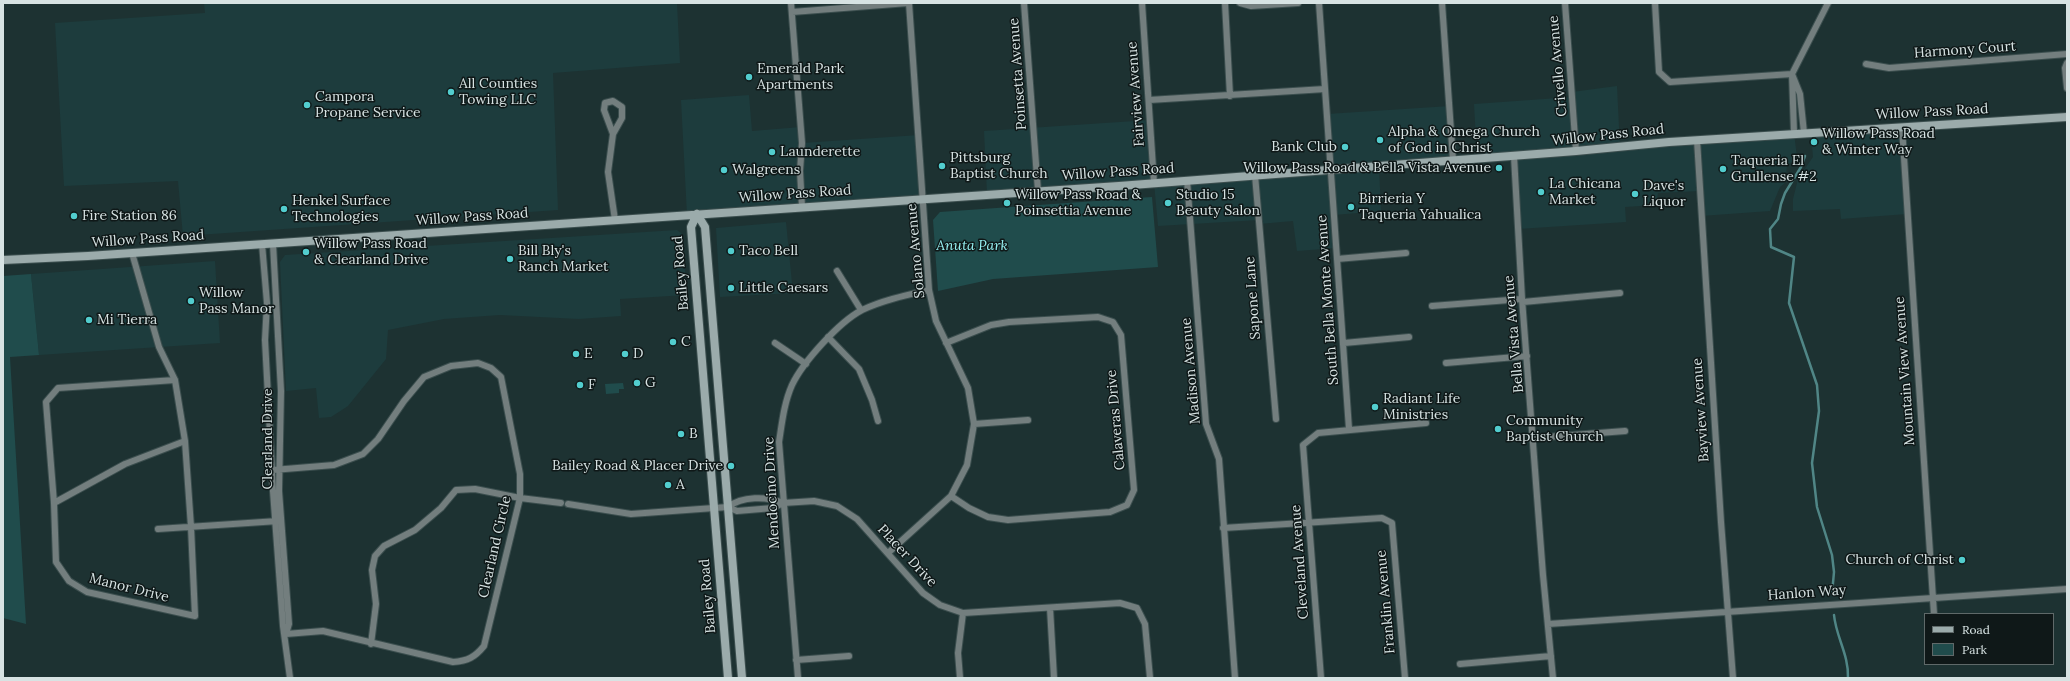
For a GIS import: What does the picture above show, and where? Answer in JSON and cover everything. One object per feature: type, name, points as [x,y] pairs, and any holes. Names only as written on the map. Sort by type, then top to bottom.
[{"type":"main road","name":"Willow Pass Road","points":[[3,260],[132,254],[1154,183],[1514,156],[1804,132],[2067,117]]},
{"type":"main road","name":"Bailey Road","points":[[697,214],[705,226],[742,678]]},
{"type":"main road","name":"Bailey Road","points":[[697,214],[691,227],[728,678]]},
{"type":"street","points":[[791,3],[802,143],[800,171],[802,207]]},
{"type":"street","points":[[792,12],[908,3]]},
{"type":"street","name":"Solano Avenue","points":[[888,553],[951,496],[967,465],[974,424],[968,388],[936,321],[929,290],[924,199],[908,3]]},
{"type":"street","name":"Poinsetta Avenue","points":[[1024,3],[1038,191]]},
{"type":"street","name":"Fairview Avenue","points":[[1142,3],[1154,183]]},
{"type":"street","points":[[1225,3],[1230,96]]},
{"type":"street","points":[[1240,3],[1250,6],[1298,3]]},
{"type":"street","name":"South Bella Monte Avenue","points":[[1319,3],[1349,429]]},
{"type":"street","points":[[1442,3],[1453,160]]},
{"type":"street","name":"Crivello Avenue","points":[[1565,3],[1576,151]]},
{"type":"street","points":[[1655,3],[1659,72],[1670,82],[1792,74]]},
{"type":"street","points":[[1794,133],[1792,74],[1828,3]]},
{"type":"street","name":"Harmony Court","points":[[1866,64],[1889,68],[2067,54]]},
{"type":"street","points":[[2067,63],[2065,68],[2067,88]]},
{"type":"street","points":[[1792,74],[1800,94],[1804,132]]},
{"type":"street","points":[[1149,100],[1325,89]]},
{"type":"street","points":[[613,134],[604,110],[605,103],[614,101],[622,107],[622,118],[613,134],[608,172],[615,220]]},
{"type":"street","name":"Mountain View Avenue","points":[[1902,127],[1934,613]]},
{"type":"street","name":"Bayview Avenue","points":[[1697,140],[1720,515],[1733,678]]},
{"type":"street","name":"Bella Vista Avenue","points":[[1514,156],[1522,300],[1553,678]]},
{"type":"street","name":"Sapone Lane","points":[[1256,175],[1276,418]]},
{"type":"street","name":"Madison Avenue","points":[[1187,180],[1206,424],[1219,459],[1235,678]]},
{"type":"street","name":"Clearland Drive","points":[[262,244],[267,304],[265,352],[273,470],[289,624],[286,634],[290,678]]},
{"type":"street","name":"Clearland Drive","points":[[273,244],[281,391],[278,521]]},
{"type":"street","points":[[1337,258],[1406,253]]},
{"type":"street","name":"Manor Drive","points":[[132,254],[158,347],[175,380],[186,441],[192,527],[195,616],[87,592],[69,581],[56,562],[54,503],[46,402],[58,388],[175,380]]},
{"type":"street","points":[[837,271],[861,310]]},
{"type":"street","name":"Mendocino Drive","points":[[798,678],[779,442],[783,413],[792,385],[828,336],[861,310],[892,298],[929,290]]},
{"type":"street","points":[[1432,306],[1620,293]]},
{"type":"street","name":"Calaveras Drive","points":[[946,343],[991,325],[1009,322],[1098,317],[1113,322],[1121,335],[1134,490],[1127,505],[1110,512],[1008,520],[988,517],[969,508],[951,496]]},
{"type":"street","points":[[828,336],[859,370],[872,400],[878,421]]},
{"type":"street","points":[[1344,343],[1409,337]]},
{"type":"street","points":[[774,343],[806,364]]},
{"type":"street","points":[[1446,363],[1527,356]]},
{"type":"street","name":"Clearland Circle","points":[[273,470],[334,465],[363,454],[378,439],[404,401],[424,377],[451,366],[478,363],[491,368],[501,377],[520,474],[520,498],[484,646],[476,655],[466,661],[453,662],[371,644],[323,631],[286,634]]},
{"type":"street","points":[[974,424],[1028,420]]},
{"type":"street","points":[[1349,429],[1426,423]]},
{"type":"street","name":"Cleveland Avenue","points":[[1320,678],[1303,445],[1318,433],[1349,429]]},
{"type":"street","points":[[1534,438],[1625,431]]},
{"type":"street","points":[[54,503],[126,464],[186,441]]},
{"type":"street","points":[[371,644],[376,604],[372,570],[375,556],[384,546],[415,530],[441,508],[456,490],[475,489],[520,498],[631,514],[728,507]]},
{"type":"street","name":"Placer Drive","points":[[728,507],[738,501],[772,498],[783,502],[814,501],[837,506],[857,519],[923,593],[940,605],[963,613],[1120,603],[1137,608],[1145,624],[1150,678]]},
{"type":"street","name":"Placer Drive","points":[[728,507],[737,510],[774,508],[783,502]]},
{"type":"street","name":"Franklin Avenue","points":[[1309,522],[1382,518],[1392,523],[1404,678]]},
{"type":"street","points":[[158,529],[278,521]]},
{"type":"street","points":[[1223,528],[1309,522]]},
{"type":"street","name":"Hanlon Way","points":[[1548,624],[1728,610],[2067,589]]},
{"type":"street","points":[[1050,608],[1054,678]]},
{"type":"street","points":[[960,678],[958,653],[963,613]]},
{"type":"street","points":[[796,660],[849,656]]},
{"type":"street","points":[[1460,664],[1551,656]]},
{"type":"shaded area","points":[[204,3],[677,3],[680,63],[553,73],[558,210],[183,236],[178,181],[64,186],[55,23],[205,13]]},
{"type":"shaded area","points":[[1617,86],[1620,147],[1794,133],[1797,157],[1787,166],[1785,183],[1780,187],[1770,211],[1701,216],[1699,191],[1658,193],[1656,205],[1625,207],[1626,222],[1518,229],[1514,156],[1477,159],[1474,104],[1572,97],[1572,92]]},
{"type":"shaded area","points":[[749,95],[752,131],[801,127],[802,143],[919,135],[924,199],[687,215],[681,100]]},
{"type":"shaded area","points":[[1450,106],[1453,160],[1379,166],[1381,211],[1334,215],[1336,248],[1297,251],[1293,221],[1259,224],[1259,220],[1158,226],[1154,183],[1330,170],[1327,114]]},
{"type":"shaded area","points":[[1150,120],[1154,183],[987,194],[984,131]]},
{"type":"shaded area","points":[[1902,127],[1907,214],[1841,219],[1840,209],[1793,211],[1793,199],[1798,179],[1813,157],[1811,132]]},
{"type":"shaded area","points":[[786,222],[793,293],[720,297],[716,228]]},
{"type":"shaded area","points":[[677,230],[682,234],[687,295],[620,299],[621,316],[579,319],[500,315],[444,319],[388,330],[386,359],[348,406],[331,417],[319,418],[316,388],[286,391],[280,262],[285,255]]},
{"type":"shaded area","points":[[215,261],[220,343],[39,355],[31,274]]},
{"type":"green space","name":"Anuta Park","points":[[1152,197],[1158,267],[993,279],[938,291],[933,220],[940,212]]},
{"type":"green space","points":[[31,274],[39,355],[10,357],[26,624],[3,618],[3,276]]},
{"type":"green space","points":[[623,383],[624,389],[619,389],[619,393],[606,394],[605,384]]},
{"type":"waterway","points":[[1805,156],[1801,167],[1785,193],[1778,219],[1770,229],[1771,247],[1794,257],[1789,303],[1817,385],[1819,411],[1812,463],[1817,507],[1832,555],[1834,572],[1832,594]]},
{"type":"waterway","points":[[1834,615],[1837,631],[1847,662],[1848,678]]},
{"type":"place","name":"Emerald Park Apartments","points":[[749,77]]},
{"type":"place","name":"All Counties Towing LLC","points":[[451,92]]},
{"type":"place","name":"Campora Propane Service","points":[[307,105]]},
{"type":"place","name":"Alpha & Omega Church of God in Christ","points":[[1380,140]]},
{"type":"place","name":"Willow Pass Road & Winter Way","points":[[1814,142]]},
{"type":"place","name":"Bank Club","points":[[1345,147]]},
{"type":"place","name":"Launderette","points":[[772,152]]},
{"type":"place","name":"Pittsburg Baptist Church","points":[[942,166]]},
{"type":"place","name":"Willow Pass Road & Bella Vista Avenue","points":[[1499,168]]},
{"type":"place","name":"Taqueria El Grullense #2","points":[[1723,169]]},
{"type":"place","name":"Walgreens","points":[[724,170]]},
{"type":"place","name":"La Chicana Market","points":[[1541,192]]},
{"type":"place","name":"Dave's Liquor","points":[[1635,194]]},
{"type":"place","name":"Willow Pass Road & Poinsettia Avenue","points":[[1007,203]]},
{"type":"place","name":"Studio 15 Beauty Salon","points":[[1168,203]]},
{"type":"place","name":"Birrieria Y Taqueria Yahualica","points":[[1351,207]]},
{"type":"place","name":"Henkel Surface Technologies","points":[[284,209]]},
{"type":"place","name":"Fire Station 86","points":[[74,216]]},
{"type":"place","name":"Taco Bell","points":[[731,251]]},
{"type":"place","name":"Willow Pass Road & Clearland Drive","points":[[306,252]]},
{"type":"place","name":"Bill Bly's Ranch Market","points":[[510,259]]},
{"type":"place","name":"Little Caesars","points":[[731,288]]},
{"type":"place","name":"Willow Pass Manor","points":[[191,301]]},
{"type":"place","name":"Mi Tierra","points":[[89,320]]},
{"type":"place","name":"C","points":[[673,342]]},
{"type":"place","name":"E","points":[[576,354]]},
{"type":"place","name":"D","points":[[625,354]]},
{"type":"place","name":"G","points":[[637,383]]},
{"type":"place","name":"F","points":[[580,385]]},
{"type":"place","name":"Radiant Life Ministries","points":[[1375,407]]},
{"type":"place","name":"Community Baptist Church","points":[[1498,429]]},
{"type":"place","name":"B","points":[[681,434]]},
{"type":"place","name":"Bailey Road & Placer Drive","points":[[731,466]]},
{"type":"place","name":"A","points":[[668,485]]},
{"type":"place","name":"Church of Christ","points":[[1962,560]]}]
